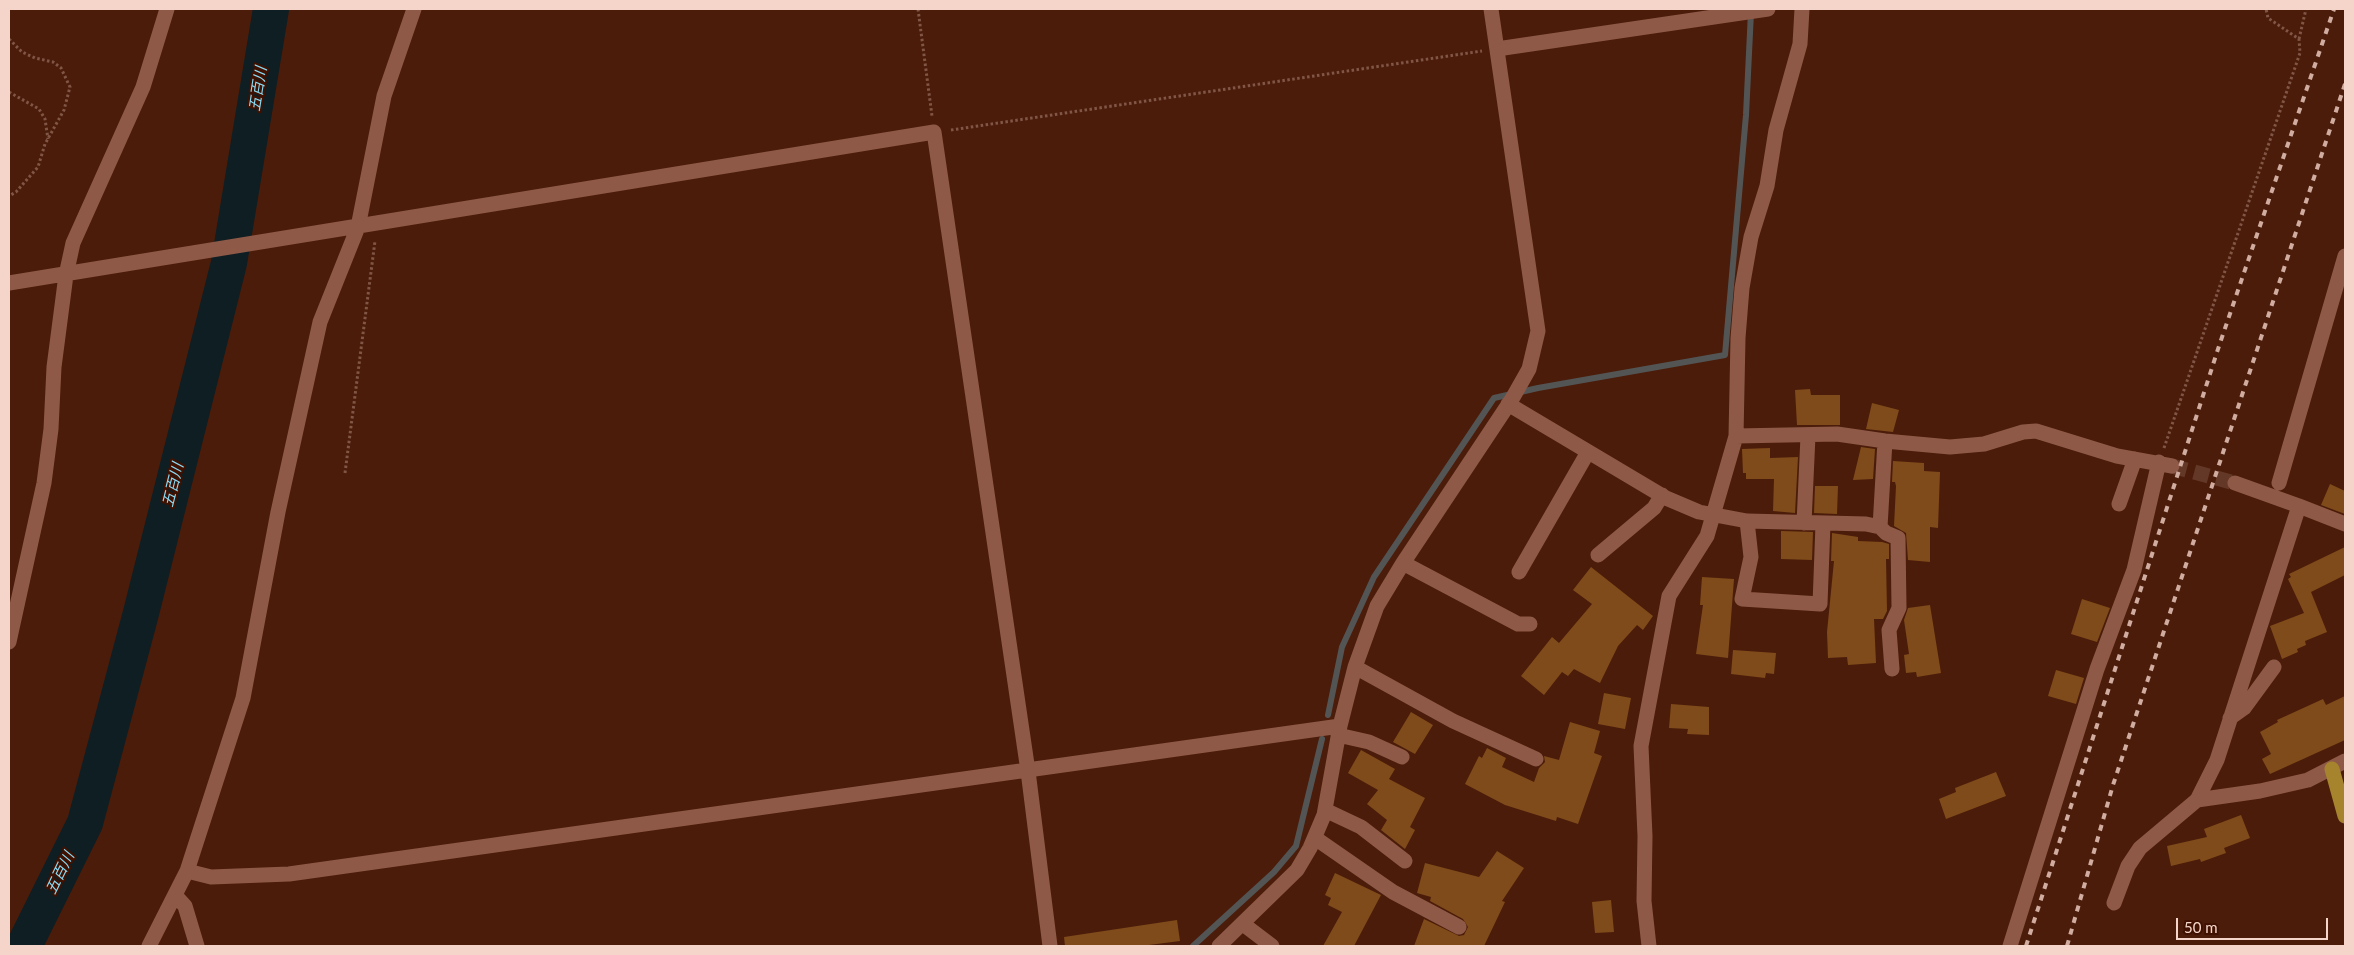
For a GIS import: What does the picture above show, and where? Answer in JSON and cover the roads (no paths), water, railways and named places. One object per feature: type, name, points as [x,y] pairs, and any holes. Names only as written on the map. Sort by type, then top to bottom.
[{"type":"main road","points":[[2339,765],[2345,816]]},
{"type":"street","points":[[9,642],[18,610],[44,483],[51,430],[54,368],[71,274],[73,243],[143,87],[167,9]]},
{"type":"street","points":[[149,946],[187,872],[243,698],[278,512],[320,322],[358,227],[384,96],[414,9]]},
{"type":"street","points":[[1219,946],[1297,870],[1315,838],[1325,810],[1339,730],[1355,667],[1377,606],[1530,369],[1538,331],[1491,9]]},
{"type":"street","points":[[1497,49],[1768,9]]},
{"type":"street","points":[[1649,946],[1644,901],[1641,746],[1669,596],[1707,536],[1736,436],[1738,348],[1742,288],[1751,237],[1767,186],[1776,130],[1800,44],[1802,9]]},
{"type":"street","points":[[9,283],[934,132],[1028,770],[1050,946]]},
{"type":"street","points":[[2279,483],[2345,256]]},
{"type":"street","points":[[1510,402],[1662,496],[1699,512],[1713,516],[1747,520],[1866,524],[1880,527],[1886,533],[1898,538],[1899,608],[1889,630],[1892,669]]},
{"type":"street","points":[[1736,436],[1836,434],[1885,441],[1965,447],[2036,431],[2117,456],[2166,464],[2134,570],[2097,669],[2010,946]]},
{"type":"street","points":[[1804,522],[1808,436]]},
{"type":"street","points":[[1880,527],[1885,441]]},
{"type":"street","points":[[1519,572],[1588,452]]},
{"type":"street","points":[[2119,504],[2135,459]]},
{"type":"street","points":[[2235,483],[2345,524]]},
{"type":"street","points":[[1598,555],[1654,508],[1662,496]]},
{"type":"street","points":[[2114,903],[2128,866],[2140,848],[2198,800],[2213,772],[2299,506]]},
{"type":"street","points":[[1747,520],[1751,557],[1742,599],[1820,604],[1823,524]]},
{"type":"street","points":[[1403,563],[1518,624],[1530,624]]},
{"type":"street","points":[[1355,667],[1453,721],[1536,758]]},
{"type":"street","points":[[2230,718],[2244,708],[2274,667]]},
{"type":"street","points":[[187,872],[211,877],[289,874],[1028,770],[1339,730],[1402,758]]},
{"type":"street","points":[[2198,800],[2260,791],[2308,780],[2339,765]]},
{"type":"street","points":[[1325,810],[1362,827],[1405,861]]},
{"type":"street","points":[[1315,838],[1393,892],[1459,927]]},
{"type":"street","points":[[175,895],[185,906],[197,946]]},
{"type":"street","points":[[1243,924],[1272,946]]},
{"type":"waterway","name":"五百川","points":[[24,946],[85,823],[141,613],[229,263],[271,9]]},
{"type":"waterway","points":[[1328,715],[1342,647],[1374,577],[1494,398],[1538,388],[1725,355],[1746,115],[1751,12]]},
{"type":"waterway","points":[[1193,946],[1274,872],[1296,846],[1322,739]]},
{"type":"tunnel","points":[[2172,466],[2235,483]]},
{"type":"railway","points":[[2026,946],[2219,346],[2334,9]]},
{"type":"railway","points":[[2067,946],[2113,785],[2345,84]]}]
